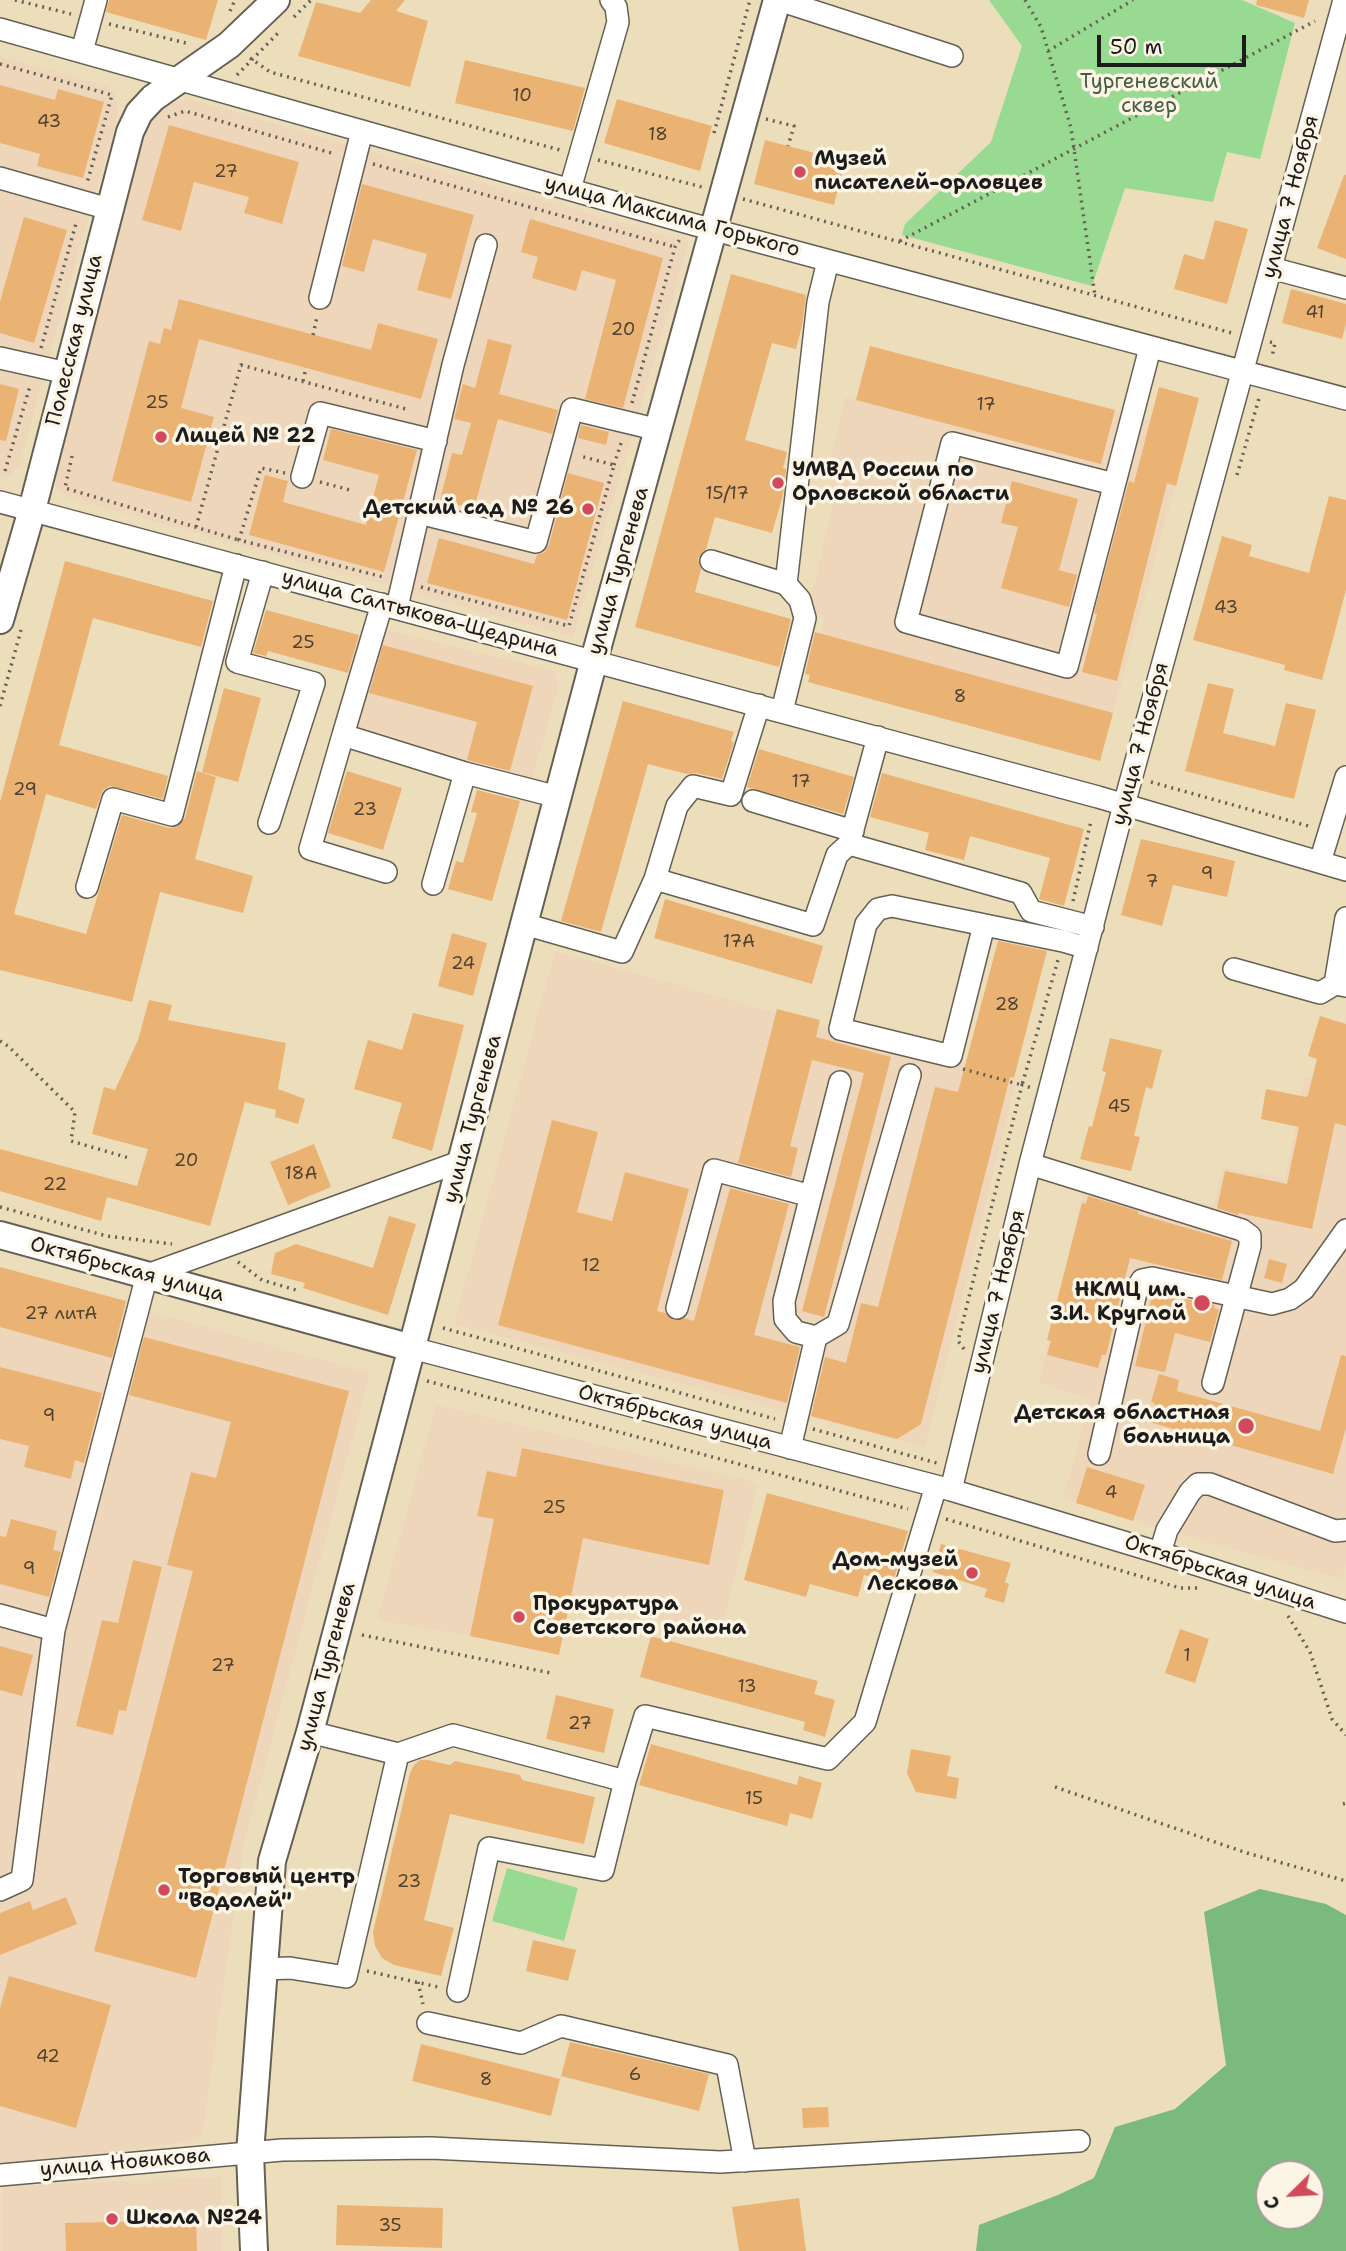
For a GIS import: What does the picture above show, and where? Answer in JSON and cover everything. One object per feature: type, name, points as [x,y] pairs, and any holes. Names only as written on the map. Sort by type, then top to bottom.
[{"type":"main road","name":"улица Тургенева","points":[[254,2251],[250,2153],[272,1861],[310,1732],[594,660],[659,430],[704,227],[724,193],[778,0]]},
{"type":"main road","name":"Полесская улица","points":[[0,620],[32,510],[123,153],[139,113],[179,78],[284,10]]},
{"type":"main road","name":"Октябрьская улица","points":[[0,1235],[412,1349]]},
{"type":"street","points":[[570,189],[618,22],[616,7],[611,0]]},
{"type":"street","points":[[778,0],[952,56]]},
{"type":"street","points":[[82,51],[93,10]]},
{"type":"street","name":"улица 7 Ноября","points":[[625,1782],[645,1716],[828,1759],[865,1722],[927,1514],[944,1488],[1124,805],[1343,14]]},
{"type":"street","name":"улица Максима Горького","points":[[0,29],[704,227],[1346,399]]},
{"type":"street","points":[[320,298],[362,131]]},
{"type":"street","points":[[0,178],[109,209]]},
{"type":"street","points":[[386,872],[310,849],[343,735],[390,606],[402,582],[453,365],[486,245]]},
{"type":"street","points":[[786,584],[818,302],[828,261]]},
{"type":"street","points":[[1271,268],[1346,288]]},
{"type":"street","points":[[1114,484],[952,443],[906,622],[1067,667],[1150,348]]},
{"type":"street","points":[[0,358],[67,373]]},
{"type":"street","points":[[419,513],[536,542],[572,409],[659,430]]},
{"type":"street","points":[[302,477],[320,413],[436,441]]},
{"type":"street","name":"улица Салтыкова-Щедрина","points":[[0,502],[878,737],[1346,870]]},
{"type":"street","points":[[711,561],[786,584],[800,600],[805,618],[782,711]]},
{"type":"street","points":[[87,887],[113,799],[173,815],[236,565]]},
{"type":"street","points":[[262,572],[237,662],[314,683],[269,823]]},
{"type":"street","points":[[524,924],[622,952],[655,879],[677,806],[693,786],[731,795],[759,705]]},
{"type":"street","points":[[343,735],[465,773],[558,797]]},
{"type":"street","points":[[655,879],[813,925],[837,855],[851,838],[878,737]]},
{"type":"street","points":[[433,884],[465,773]]},
{"type":"street","points":[[1320,862],[1346,777]]},
{"type":"street","points":[[753,801],[851,838],[1021,893],[1031,911],[1093,926]]},
{"type":"street","points":[[984,925],[951,1056],[840,1029],[866,924],[878,909],[892,906],[984,925],[1087,948]]},
{"type":"street","points":[[1234,969],[1320,993],[1340,985],[1346,918]]},
{"type":"street","points":[[840,1082],[784,1301],[785,1319],[796,1332],[816,1337],[838,1324],[910,1075]]},
{"type":"street","points":[[0,1890],[22,1880],[54,1630],[147,1275],[462,1161]]},
{"type":"street","points":[[1030,1164],[1242,1230],[1250,1236],[1250,1246],[1213,1383]]},
{"type":"street","points":[[677,1308],[713,1170],[811,1196]]},
{"type":"street","points":[[1098,1454],[1137,1288],[1142,1280],[1152,1278],[1272,1304],[1290,1299],[1304,1289],[1346,1230]]},
{"type":"street","points":[[790,1448],[816,1337]]},
{"type":"street","name":"Октябрьская улица","points":[[412,1349],[944,1488],[1346,1612]]},
{"type":"street","points":[[1160,1553],[1167,1530],[1189,1492],[1198,1484],[1210,1484],[1335,1531],[1346,1530]]},
{"type":"street","points":[[0,1615],[54,1630]]},
{"type":"street","points":[[310,1732],[398,1754],[453,1735],[625,1782],[603,1870],[489,1847],[457,1991]]},
{"type":"street","points":[[263,1969],[290,1968],[346,1977],[398,1754]]},
{"type":"street","points":[[428,2023],[521,2043],[561,2025],[727,2065],[745,2161]]},
{"type":"street","name":"улица Новикова","points":[[0,2175],[282,2150],[431,2148],[719,2162],[1079,2141]]},
{"type":"path","points":[[15,0],[93,10],[199,47],[216,38],[270,72],[1275,343],[1266,378]]},
{"type":"path","points":[[284,10],[311,0]]},
{"type":"path","points":[[1025,0],[1041,27],[1071,128],[1095,296]]},
{"type":"path","points":[[1048,51],[1133,0]]},
{"type":"path","points":[[898,242],[1315,20]]},
{"type":"path","points":[[202,116],[281,29]]},
{"type":"path","points":[[0,64],[112,95],[5,471]]},
{"type":"path","points":[[161,126],[167,118],[184,111],[675,247]]},
{"type":"path","points":[[764,118],[794,126],[788,146]]},
{"type":"path","points":[[72,454],[65,488],[239,540],[569,626],[675,247],[704,227]]},
{"type":"path","points":[[196,527],[242,365],[410,410]]},
{"type":"path","points":[[303,381],[306,368]]},
{"type":"path","points":[[561,451],[614,465]]},
{"type":"path","points":[[239,540],[261,468],[349,490]]},
{"type":"path","points":[[1132,777],[1329,831]]},
{"type":"path","points":[[0,1041],[75,1112],[71,1141],[129,1158]]},
{"type":"path","points":[[951,1056],[961,1069],[1023,1085]]},
{"type":"path","points":[[426,1381],[927,1514],[1180,1588],[1208,1588]]},
{"type":"path","points":[[1299,1618],[1287,1614],[1310,1652],[1332,1719],[1346,1735]]},
{"type":"path","points":[[362,1635],[551,1672]]},
{"type":"path","points":[[1055,1787],[1247,1853],[1346,1881]]},
{"type":"path","points":[[348,1966],[457,1991]]},
{"type":"shaded area","points":[[0,56],[107,86],[114,92],[117,115],[19,466],[9,476],[0,477]]},
{"type":"shaded area","points":[[189,99],[689,242],[573,637],[66,497],[57,487],[55,473],[147,125],[157,111]]},
{"type":"shaded area","points":[[870,346],[1150,420],[1159,387],[1199,398],[1100,761],[808,682],[825,617],[808,612],[841,470],[829,467],[845,397],[856,400]]},
{"type":"shaded area","points":[[372,626],[554,671],[559,686],[528,792],[340,735]]},
{"type":"shaded area","points":[[555,951],[1016,1080],[925,1447],[454,1324]]},
{"type":"shaded area","name":"НКМЦ им. З.И. Круглой","points":[[1305,1077],[1346,1086],[1346,1563],[1341,1579],[1133,1521],[1063,1498],[1091,1399],[1039,1383],[1084,1189],[1199,1223],[1204,1204],[1214,1205],[1223,1167],[1285,1178]]},
{"type":"shaded area","points":[[0,1270],[370,1373],[244,1844],[202,2139],[0,2170]]},
{"type":"shaded area","points":[[436,1405],[758,1483],[721,1633],[571,1597],[470,1636],[377,1620]]},
{"type":"shaded area","name":"Школа №24","points":[[221,2177],[223,2251],[2,2251],[2,2186]]},
{"type":"green space","name":"Тургеневский сквер","points":[[989,0],[1242,0],[1295,23],[1260,159],[1227,152],[1213,202],[1125,188],[1092,286],[902,235],[905,224],[991,142],[1022,46]]},
{"type":"green space","points":[[507,1868],[578,1888],[564,1941],[492,1921]]},
{"type":"green space","points":[[1260,1889],[1326,1904],[1346,1915],[1346,2251],[976,2251],[979,2225],[1058,2195],[1094,2178],[1115,2127],[1175,2109],[1226,2065],[1204,1912]]},
{"type":"building","points":[[109,0],[218,0],[206,40],[106,12]]},
{"type":"building","points":[[371,0],[405,0],[396,11],[428,21],[410,87],[298,56],[316,2],[360,13]]},
{"type":"building","points":[[1257,0],[1309,0],[1304,18],[1256,5]]},
{"type":"building","points":[[465,60],[585,88],[573,131],[455,103]]},
{"type":"building","points":[[0,85],[55,100],[58,89],[104,102],[83,178],[37,166],[40,154],[0,143]]},
{"type":"building","points":[[617,99],[712,126],[700,171],[604,143]]},
{"type":"building","points":[[169,125],[299,162],[282,224],[244,213],[249,197],[194,182],[181,231],[142,220]]},
{"type":"building","name":"Музей писателей-орловцев","points":[[765,140],[845,161],[834,205],[754,184]]},
{"type":"building","points":[[1346,175],[1346,259],[1317,248]]},
{"type":"building","points":[[362,184],[474,215],[451,299],[417,290],[427,254],[373,239],[364,272],[342,266]]},
{"type":"building","points":[[24,217],[67,230],[34,343],[0,333],[0,302]]},
{"type":"building","points":[[530,219],[663,258],[623,408],[585,399],[616,280],[582,270],[576,291],[532,278],[538,257],[521,252]]},
{"type":"building","points":[[1215,220],[1248,229],[1227,304],[1174,289],[1184,254],[1204,260]]},
{"type":"building","points":[[731,274],[806,295],[796,349],[772,343],[745,440],[787,452],[783,468],[786,469],[783,495],[772,533],[715,517],[706,549],[698,558],[701,569],[695,592],[791,619],[779,667],[635,627]]},
{"type":"building","points":[[1291,289],[1346,304],[1346,324],[1342,339],[1282,323]]},
{"type":"building","points":[[179,299],[371,350],[378,323],[438,339],[421,399],[199,339],[181,408],[214,417],[191,502],[112,481],[149,341],[160,344],[164,328],[171,330]]},
{"type":"building","points":[[488,339],[512,345],[499,394],[558,410],[552,434],[498,419],[474,509],[440,500],[452,453],[462,455],[471,423],[454,419],[463,384],[475,388]]},
{"type":"building","points":[[870,346],[1115,410],[1101,464],[856,400]]},
{"type":"building","points":[[0,384],[19,389],[6,441],[0,440]]},
{"type":"building","points":[[1159,387],[1199,398],[1176,486],[1167,483],[1117,681],[1082,672],[1097,614],[1094,613],[1129,481],[1134,483]]},
{"type":"building","points":[[581,425],[609,432],[606,445],[578,438]]},
{"type":"building","points":[[331,429],[417,450],[384,572],[249,535],[265,475],[288,481],[283,502],[366,525],[379,475],[323,460]]},
{"type":"building","points":[[568,473],[604,483],[567,620],[427,583],[439,538],[534,564],[537,555],[545,552],[549,545]]},
{"type":"building","points":[[1012,481],[1078,499],[1059,570],[1077,575],[1069,607],[1001,588],[1018,527],[1001,523]]},
{"type":"building","points":[[1329,496],[1346,500],[1346,590],[1322,680],[1284,670],[1285,665],[1193,640],[1222,536],[1252,545],[1249,556],[1309,573]]},
{"type":"building","points":[[65,561],[213,601],[201,647],[93,618],[59,745],[168,776],[163,799],[110,786],[103,790],[96,809],[46,794],[14,914],[86,934],[122,815],[169,828],[176,827],[185,818],[197,771],[216,777],[195,859],[253,876],[243,913],[160,892],[132,1002],[0,970],[0,802]]},
{"type":"building","points":[[266,610],[359,635],[348,673],[268,651],[266,656],[253,653]]},
{"type":"building","points":[[815,632],[1113,713],[1100,761],[808,682],[810,675],[805,674]]},
{"type":"building","points":[[383,645],[533,686],[510,771],[467,760],[477,722],[369,693]]},
{"type":"building","points":[[1208,683],[1234,689],[1223,733],[1275,746],[1286,703],[1316,710],[1294,799],[1185,771]]},
{"type":"building","points":[[224,688],[261,698],[238,782],[202,772]]},
{"type":"building","points":[[623,701],[734,732],[731,741],[734,742],[722,779],[648,764],[601,932],[561,921]]},
{"type":"building","points":[[759,749],[854,777],[843,814],[747,787]]},
{"type":"building","points":[[347,771],[402,788],[383,850],[328,833]]},
{"type":"building","points":[[882,773],[1084,829],[1064,906],[1039,899],[1050,858],[970,836],[964,860],[925,850],[929,833],[870,817]]},
{"type":"building","points":[[477,790],[520,801],[492,901],[448,889],[456,861],[463,863],[477,813],[471,812]]},
{"type":"building","points":[[1141,839],[1235,861],[1227,897],[1173,885],[1162,926],[1121,915]]},
{"type":"building","points":[[665,899],[823,946],[812,984],[654,938]]},
{"type":"building","points":[[452,933],[487,943],[473,996],[438,986]]},
{"type":"building","points":[[998,941],[1047,951],[1014,1078],[1010,1077],[921,1424],[897,1439],[811,1416],[825,1357],[846,1363],[861,1303],[878,1307],[935,1087],[958,1092]]},
{"type":"building","points":[[149,1000],[172,1005],[168,1020],[286,1043],[278,1089],[305,1099],[298,1124],[275,1117],[276,1110],[245,1102],[210,1226],[107,1197],[101,1221],[0,1191],[0,1149],[137,1186],[148,1149],[92,1134],[104,1087],[115,1090],[138,1040]]},
{"type":"building","points":[[777,1009],[820,1020],[816,1037],[891,1057],[824,1317],[802,1311],[864,1073],[812,1060],[790,1146],[798,1148],[791,1177],[738,1163]]},
{"type":"building","points":[[413,1013],[464,1025],[432,1151],[392,1138],[402,1103],[354,1089],[368,1040],[402,1050]]},
{"type":"building","points":[[1320,1016],[1346,1024],[1346,1126],[1335,1123],[1312,1229],[1239,1213],[1238,1215],[1217,1208],[1225,1171],[1287,1184],[1299,1127],[1261,1119],[1266,1089],[1306,1097],[1308,1095],[1317,1059],[1308,1056]]},
{"type":"building","points":[[1110,1038],[1162,1050],[1152,1089],[1146,1087],[1134,1136],[1140,1137],[1131,1171],[1080,1159],[1089,1126],[1092,1127],[1106,1072],[1102,1071]]},
{"type":"building","points":[[552,1120],[598,1132],[577,1212],[612,1221],[625,1172],[689,1189],[657,1311],[665,1313],[673,1320],[684,1318],[694,1321],[730,1188],[789,1204],[754,1335],[800,1347],[787,1403],[498,1325]]},
{"type":"building","points":[[314,1144],[331,1187],[288,1205],[270,1162]]},
{"type":"building","points":[[1088,1196],[1138,1211],[1138,1214],[1232,1241],[1222,1280],[1130,1258],[1106,1355],[1102,1355],[1098,1368],[1047,1355],[1051,1341],[1047,1340],[1082,1203],[1086,1204]]},
{"type":"building","points":[[389,1216],[416,1224],[388,1315],[303,1288],[305,1283],[271,1274],[275,1253],[296,1244],[373,1268]]},
{"type":"building","points":[[1269,1259],[1287,1264],[1282,1283],[1264,1278]]},
{"type":"building","points":[[0,1267],[126,1301],[112,1358],[0,1327]]},
{"type":"building","points":[[1153,1292],[1215,1305],[1214,1308],[1219,1310],[1210,1342],[1175,1333],[1165,1372],[1135,1366]]},
{"type":"building","points":[[144,1337],[349,1391],[196,1978],[94,1951],[193,1571],[167,1565],[191,1472],[216,1478],[231,1422],[129,1395]]},
{"type":"building","points":[[1341,1355],[1346,1356],[1346,1428],[1333,1474],[1149,1422],[1155,1403],[1151,1402],[1159,1374],[1179,1380],[1177,1391],[1320,1431]]},
{"type":"building","points":[[0,1367],[102,1393],[84,1463],[75,1460],[71,1479],[24,1467],[29,1446],[0,1439]]},
{"type":"building","points":[[522,1448],[724,1490],[709,1565],[583,1538],[559,1655],[470,1636],[494,1519],[477,1516],[487,1471],[516,1477]]},
{"type":"building","points":[[1087,1467],[1145,1485],[1133,1521],[1076,1503]]},
{"type":"building","points":[[767,1493],[908,1531],[893,1583],[864,1575],[858,1597],[810,1584],[806,1597],[744,1580]]},
{"type":"building","points":[[11,1519],[57,1531],[53,1550],[61,1552],[49,1597],[0,1584],[0,1536],[6,1537]]},
{"type":"building","name":"Дом-музей Лескова","points":[[941,1544],[1011,1563],[1005,1582],[1009,1584],[1004,1603],[984,1597],[987,1589],[933,1572]]},
{"type":"building","points":[[133,1560],[162,1567],[126,1711],[119,1710],[113,1735],[76,1726],[102,1620],[118,1623]]},
{"type":"building","points":[[1180,1629],[1209,1639],[1195,1683],[1165,1673]]},
{"type":"building","points":[[651,1636],[818,1681],[814,1694],[835,1700],[825,1737],[803,1730],[805,1722],[640,1677]]},
{"type":"building","points":[[0,1646],[33,1655],[22,1696],[0,1690]]},
{"type":"building","points":[[556,1695],[614,1709],[604,1753],[546,1739]]},
{"type":"building","points":[[651,1744],[797,1785],[799,1776],[822,1783],[812,1819],[790,1813],[787,1826],[639,1785]]},
{"type":"building","points":[[911,1749],[951,1756],[947,1776],[959,1778],[956,1799],[916,1792],[907,1773]]},
{"type":"building","points":[[420,1760],[450,1765],[455,1761],[520,1775],[522,1780],[595,1797],[584,1844],[450,1814],[424,1920],[454,1928],[441,1976],[394,1965],[382,1958],[375,1946],[373,1932],[410,1773]]},
{"type":"building","points":[[66,1897],[77,1924],[0,1955],[0,1913],[30,1901],[33,1910]]},
{"type":"building","points":[[533,1940],[576,1950],[568,1981],[526,1971]]},
{"type":"building","points":[[9,1976],[111,2005],[76,2128],[0,2106],[0,2008]]},
{"type":"building","points":[[570,2042],[709,2074],[699,2111],[561,2076]]},
{"type":"building","points":[[421,2044],[560,2079],[551,2116],[412,2081]]},
{"type":"building","points":[[828,2107],[829,2127],[803,2128],[802,2108]]},
{"type":"building","points":[[799,2198],[806,2251],[739,2251],[732,2207]]},
{"type":"building","points":[[337,2205],[443,2208],[442,2248],[336,2245]]},
{"type":"building","points":[[196,2220],[197,2251],[66,2251],[65,2223]]},
{"type":"place","name":"Музей писателей-орловцев","points":[[800,172]]},
{"type":"place","name":"Лицей № 22","points":[[161,437]]},
{"type":"place","name":"УМВД России по Орловской области","points":[[778,483]]},
{"type":"place","name":"Детский сад № 26","points":[[588,509]]},
{"type":"place","name":"НКМЦ им. З.И. Круглой","points":[[1202,1303]]},
{"type":"place","name":"Детская областная больница","points":[[1246,1426]]},
{"type":"place","name":"Дом-музей Лескова","points":[[972,1573]]},
{"type":"place","name":"Прокуратура Советского района","points":[[519,1617]]},
{"type":"place","name":"Торговый центр \"Водолей\"","points":[[164,1890]]},
{"type":"place","name":"Школа №24","points":[[112,2219]]}]
